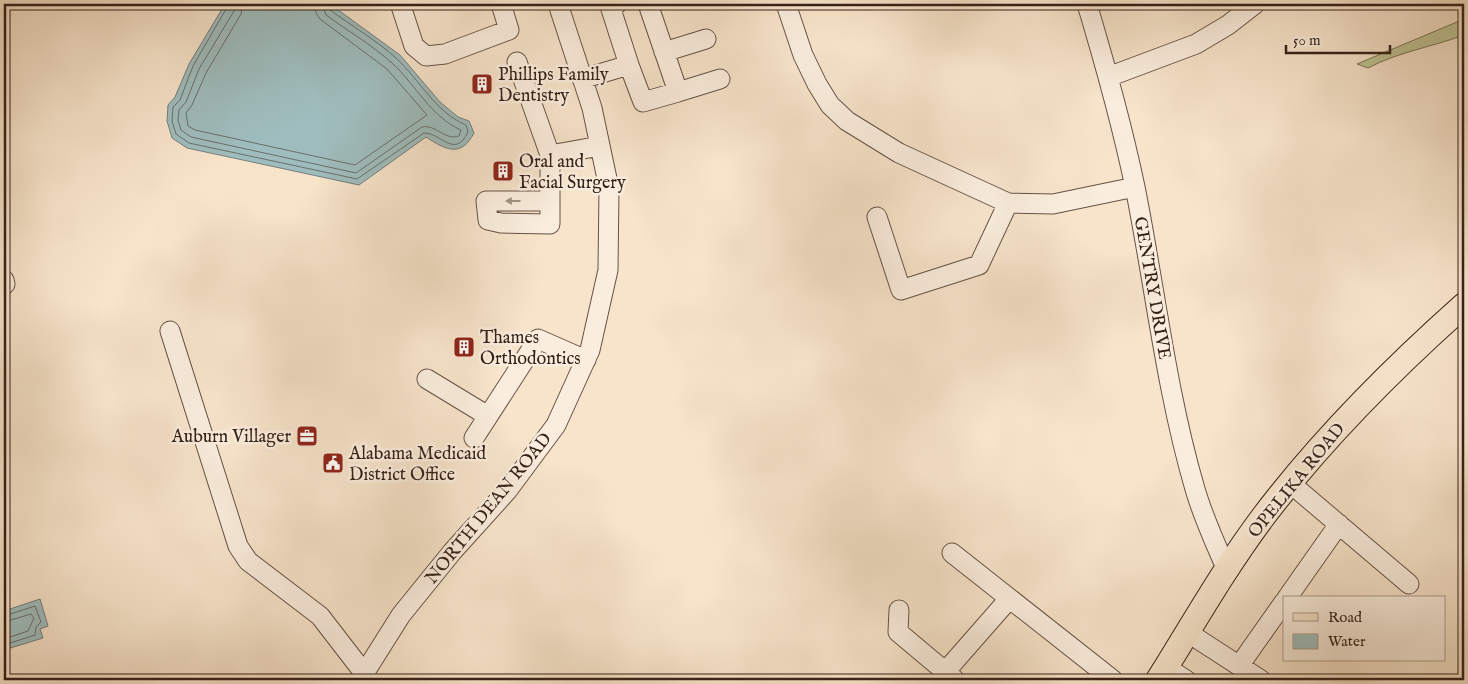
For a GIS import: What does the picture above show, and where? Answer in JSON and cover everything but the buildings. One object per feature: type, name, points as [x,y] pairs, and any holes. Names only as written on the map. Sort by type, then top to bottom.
[{"type":"main road","name":"OPELIKA ROAD","points":[[1162,674],[1227,570],[1290,483],[1359,404],[1412,351],[1464,305]]},
{"type":"street","points":[[401,6],[414,46],[426,56],[445,54],[509,30],[501,4]]},
{"type":"street","name":"NORTH DEAN ROAD","points":[[362,677],[401,615],[452,552],[507,491],[556,425],[590,350],[608,270],[608,188],[592,108],[558,4]]},
{"type":"street","points":[[617,4],[610,6],[643,102],[720,79]]},
{"type":"street","points":[[648,4],[678,92]]},
{"type":"street","points":[[786,4],[803,55],[830,105],[847,121],[899,152],[1008,203],[1053,204],[1135,187]]},
{"type":"street","name":"GENTRY DRIVE","points":[[1087,4],[1108,77],[1135,187],[1175,408],[1194,487],[1204,518],[1227,570]]},
{"type":"street","points":[[1108,77],[1196,44],[1228,25],[1256,4]]},
{"type":"street","points":[[664,52],[706,39]]},
{"type":"street","points":[[486,212],[488,220],[501,224],[550,224],[550,155],[517,62]]},
{"type":"street","points":[[582,80],[629,65]]},
{"type":"street","points":[[550,155],[600,146]]},
{"type":"street","points":[[877,218],[901,290],[980,265],[1008,203]]},
{"type":"street","points":[[170,331],[238,546],[248,562],[320,616],[362,677]]},
{"type":"street","points":[[474,438],[538,339],[586,360]]},
{"type":"street","points":[[428,379],[488,416]]},
{"type":"street","points":[[1290,483],[1409,584]]},
{"type":"street","points":[[1288,596],[1339,524]]},
{"type":"street","points":[[952,553],[1103,677]]},
{"type":"street","points":[[899,610],[898,632],[950,676],[1009,599]]},
{"type":"street","points":[[1239,666],[1283,603]]},
{"type":"street","points":[[1187,632],[1261,680]]},
{"type":"street","points":[[1162,674],[1186,680]]},
{"type":"green space","points":[[1464,19],[1464,35],[1379,62],[1368,68],[1357,64]]},
{"type":"water","points":[[225,4],[330,4],[400,55],[440,102],[458,117],[469,121],[474,133],[464,146],[458,149],[447,148],[426,137],[359,185],[187,148],[172,138],[167,121],[168,105],[175,97],[189,64]]},
{"type":"water","points":[[40,599],[48,626],[40,629],[43,638],[4,650],[4,611]]},
{"type":"place","name":"Phillips Family Dentistry","points":[[482,84]]},
{"type":"place","name":"Oral and Facial Surgery","points":[[503,171]]},
{"type":"place","name":"Thames Orthodontics","points":[[464,347]]},
{"type":"place","name":"Auburn Villager","points":[[307,436]]},
{"type":"place","name":"Alabama Medicaid District Office","points":[[333,463]]}]
